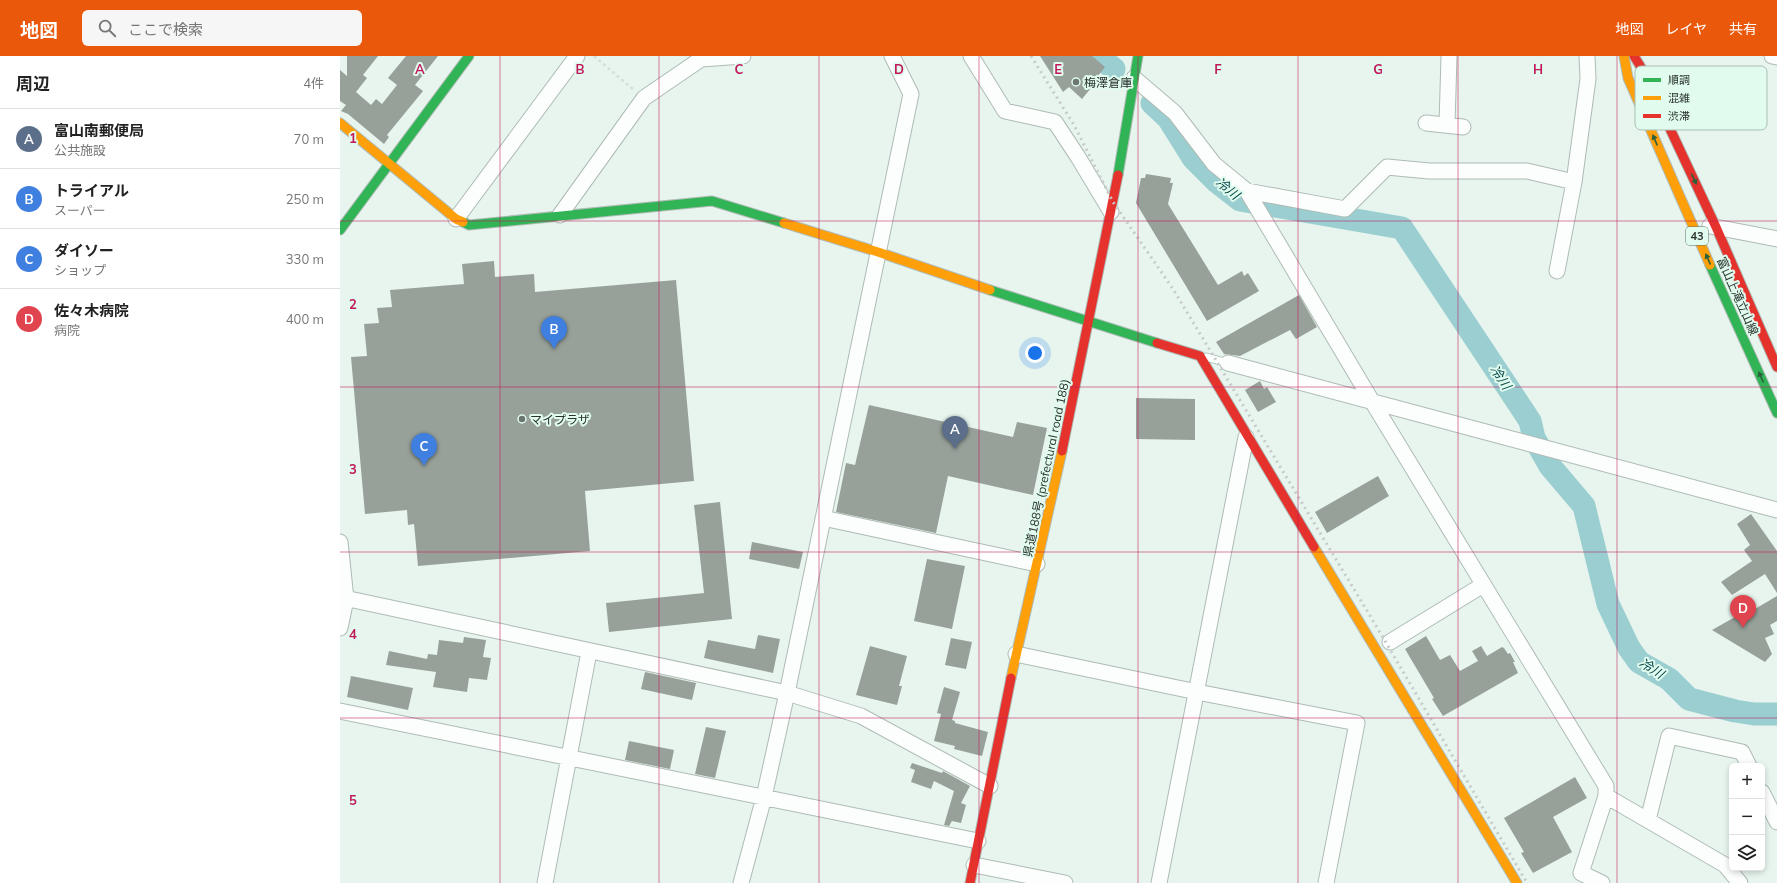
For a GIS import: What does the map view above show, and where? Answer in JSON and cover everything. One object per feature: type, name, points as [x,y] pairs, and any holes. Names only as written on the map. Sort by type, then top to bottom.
[{"type":"street","points":[[340,230],[469,56]]},
{"type":"street","points":[[456,219],[577,56]]},
{"type":"street","points":[[560,215],[644,98],[701,59],[743,56]]},
{"type":"street","points":[[741,883],[764,797],[787,693],[911,94],[892,56]]},
{"type":"street","points":[[972,56],[1005,111],[1055,122],[1111,212]]},
{"type":"street","name":"県道188号 (prefectural road 188)","points":[[970,883],[1016,654],[1058,470],[1089,321],[1121,162],[1138,56]]},
{"type":"street","points":[[1446,125],[1449,56]]},
{"type":"street","points":[[1557,271],[1574,182],[1588,79],[1587,56]]},
{"type":"street","name":"富山上滝立山線","points":[[1624,56],[1628,78],[1635,94]]},
{"type":"street","name":"富山上滝立山線","points":[[1634,56],[1640,66]]},
{"type":"street","points":[[1772,56],[1777,57]]},
{"type":"street","points":[[1134,78],[1175,113],[1214,164],[1248,191],[1483,586],[1606,786],[1606,796],[1579,878],[1602,883]]},
{"type":"street","points":[[340,123],[456,219],[469,225],[712,201],[878,252],[1200,356],[1246,437],[1442,756],[1517,883]]},
{"type":"street","points":[[1426,123],[1463,127]]},
{"type":"street","name":"富山上滝立山線","points":[[1651,130],[1777,413]]},
{"type":"street","name":"富山上滝立山線","points":[[1671,130],[1716,227],[1777,367]]},
{"type":"street","points":[[1248,191],[1345,209],[1387,167],[1429,171],[1527,171],[1574,182]]},
{"type":"street","points":[[1691,222],[1777,239]]},
{"type":"street","points":[[1228,363],[1777,510]]},
{"type":"street","points":[[1159,883],[1246,437]]},
{"type":"street","points":[[823,518],[1037,564]]},
{"type":"street","points":[[340,542],[343,598],[340,628]]},
{"type":"street","points":[[1390,642],[1483,586]]},
{"type":"street","points":[[343,598],[787,693],[861,716],[990,786]]},
{"type":"street","points":[[545,883],[590,652]]},
{"type":"street","points":[[1016,654],[1197,692],[1357,723],[1326,883]]},
{"type":"street","points":[[340,711],[978,841]]},
{"type":"street","points":[[1648,820],[1669,736],[1742,752],[1748,763]]},
{"type":"street","points":[[1606,796],[1725,865],[1740,883]]},
{"type":"street","points":[[1765,798],[1777,822]]},
{"type":"street","points":[[974,865],[1065,883]]},
{"type":"lane","points":[[1200,356],[1228,363]]},
{"type":"path","points":[[594,56],[644,98]]},
{"type":"building","points":[[347,56],[378,56],[363,75],[367,78],[356,92],[371,105],[376,99],[382,104],[397,85],[388,78],[406,56],[438,56],[415,85],[423,91],[387,135],[389,137],[384,144],[348,114],[341,111],[346,105],[340,101],[340,70],[347,76]]},
{"type":"building","name":"梅澤倉庫","points":[[1040,56],[1092,56],[1105,67],[1098,76],[1100,77],[1082,99],[1069,87],[1063,92]]},
{"type":"building","points":[[1146,174],[1171,178],[1170,183],[1173,183],[1168,204],[1218,285],[1242,271],[1244,276],[1248,273],[1259,291],[1207,321],[1136,203],[1141,178],[1145,178]]},
{"type":"building","name":"マイプラザ","points":[[494,261],[495,277],[534,274],[535,292],[676,280],[694,481],[585,491],[590,551],[418,566],[414,524],[408,525],[407,510],[365,514],[351,357],[367,356],[364,324],[379,323],[377,308],[392,307],[390,290],[464,284],[462,264]]},
{"type":"building","points":[[1299,295],[1317,327],[1296,339],[1290,330],[1240,356],[1224,354],[1216,342]]},
{"type":"building","points":[[1260,381],[1264,389],[1267,387],[1276,402],[1258,412],[1245,390]]},
{"type":"building","points":[[1136,398],[1195,399],[1195,440],[1136,439]]},
{"type":"building","points":[[869,405],[1013,437],[1017,422],[1047,428],[1033,495],[948,476],[936,533],[836,512],[846,463],[855,465]]},
{"type":"building","points":[[1378,476],[1389,496],[1327,533],[1315,512]]},
{"type":"building","points":[[720,502],[732,619],[609,632],[606,603],[704,593],[694,505]]},
{"type":"building","points":[[1751,514],[1777,551],[1777,593],[1765,574],[1732,595],[1721,582],[1752,561],[1744,550],[1750,545],[1737,524]]},
{"type":"building","points":[[752,542],[803,552],[799,569],[749,559]]},
{"type":"building","points":[[927,559],[965,566],[952,629],[914,621]]},
{"type":"building","points":[[1777,596],[1777,621],[1770,625],[1774,634],[1765,638],[1772,654],[1765,662],[1712,630],[1735,617],[1738,619]]},
{"type":"building","points":[[758,635],[780,639],[773,673],[704,658],[708,640],[755,649]]},
{"type":"building","points":[[1426,636],[1440,660],[1450,655],[1460,671],[1478,661],[1472,651],[1481,646],[1487,656],[1502,647],[1504,648],[1508,654],[1510,653],[1515,662],[1513,662],[1518,673],[1443,716],[1405,649]]},
{"type":"building","points":[[464,637],[486,640],[483,657],[491,658],[487,680],[469,678],[467,692],[433,687],[436,672],[386,665],[389,651],[427,659],[428,654],[437,655],[439,640],[463,643]]},
{"type":"building","points":[[951,638],[972,642],[966,669],[945,665]]},
{"type":"building","points":[[870,646],[907,656],[899,686],[902,686],[897,705],[856,695]]},
{"type":"building","points":[[645,672],[696,683],[692,700],[641,689]]},
{"type":"building","points":[[351,676],[413,688],[408,710],[347,697]]},
{"type":"building","points":[[944,687],[960,692],[952,720],[955,721],[955,723],[988,732],[982,756],[954,749],[955,746],[934,741],[941,714],[937,713]]},
{"type":"building","points":[[706,727],[726,731],[715,778],[695,774]]},
{"type":"building","points":[[629,741],[674,750],[670,769],[625,760]]},
{"type":"building","points":[[912,763],[942,773],[943,771],[970,786],[961,803],[966,805],[961,823],[952,821],[949,826],[944,825],[954,791],[934,781],[931,789],[911,782],[915,770],[910,768]]},
{"type":"building","points":[[1575,777],[1587,798],[1553,817],[1572,852],[1533,873],[1521,853],[1524,852],[1504,818]]},
{"type":"waterway","name":"冷川","points":[[1098,56],[1114,69]]},
{"type":"waterway","name":"冷川","points":[[1152,103],[1168,118],[1193,158],[1217,182],[1240,200],[1402,228],[1530,421],[1534,438],[1550,466],[1584,506],[1608,604],[1629,648],[1639,662],[1669,679],[1689,699],[1735,711],[1754,714],[1777,714]]},
{"type":"railway","points":[[1031,56],[1074,125],[1113,202],[1173,289],[1378,629],[1527,883]]},
{"type":"traffic: fast","points":[[340,230],[469,56]]},
{"type":"traffic: fast","points":[[1118,175],[1138,56]]},
{"type":"traffic: fast","points":[[463,222],[469,225],[712,201],[784,223]]},
{"type":"traffic: fast","points":[[1710,265],[1777,413]]},
{"type":"traffic: fast","points":[[990,290],[1157,343]]},
{"type":"traffic: slow","points":[[1624,56],[1628,78],[1635,94]]},
{"type":"traffic: slow","points":[[340,123],[456,219],[463,222]]},
{"type":"traffic: slow","points":[[1651,130],[1710,265]]},
{"type":"traffic: slow","points":[[784,223],[878,252],[990,290]]},
{"type":"traffic: slow","points":[[1011,678],[1062,451]]},
{"type":"traffic: slow","points":[[1314,547],[1517,883]]},
{"type":"traffic: jam","points":[[1634,56],[1640,66]]},
{"type":"traffic: jam","points":[[1671,130],[1716,227],[1777,367]]},
{"type":"traffic: jam","points":[[1062,451],[1118,175]]},
{"type":"traffic: jam","points":[[1157,343],[1200,356],[1314,547]]},
{"type":"traffic: jam","points":[[970,883],[1011,678]]},
{"type":"place","name":"梅澤倉庫","points":[[1076,82]]},
{"type":"place","name":"トライアル","points":[[554,349]]},
{"type":"place","name":"マイプラザ","points":[[522,419]]},
{"type":"place","name":"富山南郵便局","points":[[955,449]]},
{"type":"place","name":"ダイソー","points":[[424,466]]},
{"type":"place","name":"佐々木病院","points":[[1743,628]]}]
